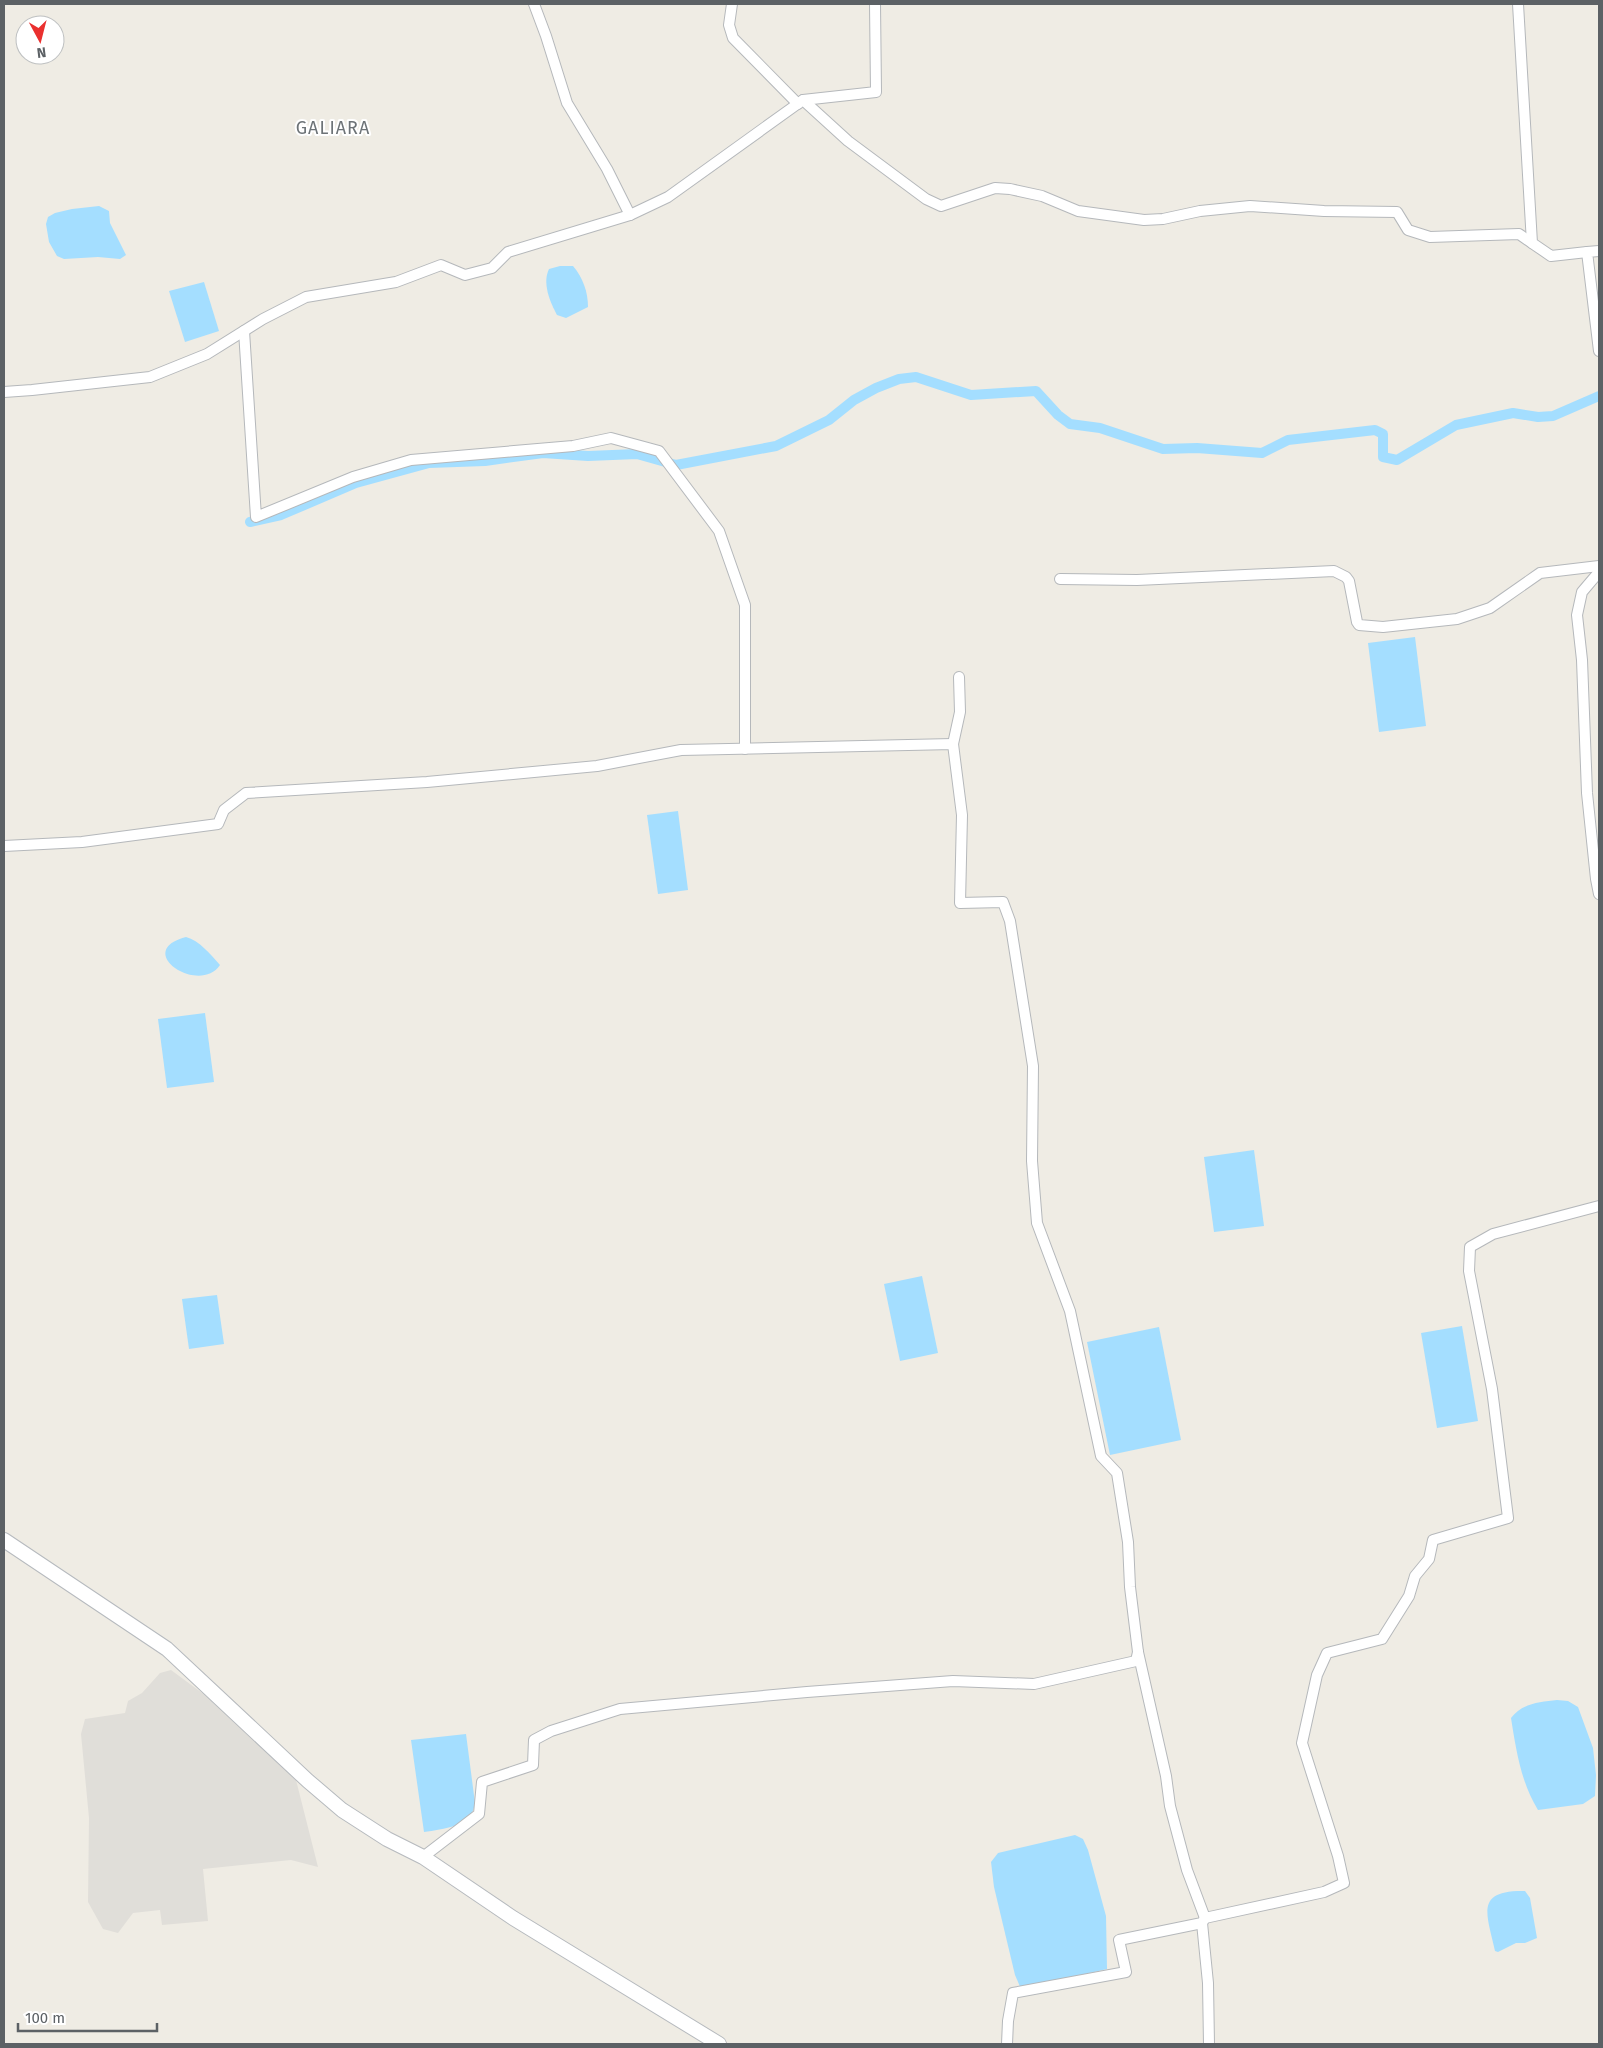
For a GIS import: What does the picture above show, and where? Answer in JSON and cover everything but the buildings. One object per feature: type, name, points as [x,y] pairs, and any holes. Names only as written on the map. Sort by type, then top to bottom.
[{"type":"main road","points":[[4,1540],[167,1649],[308,1781],[342,1810],[387,1839],[423,1857],[513,1918],[719,2044]]},
{"type":"street","points":[[534,4],[567,103],[607,169],[630,215]]},
{"type":"street","points":[[732,4],[729,25],[733,38],[800,102],[848,141],[926,199],[941,206],[995,188],[1010,189],[1042,196],[1078,211],[1144,220],[1163,219],[1200,211],[1250,206],[1324,211],[1398,212],[1408,230],[1430,237],[1519,234],[1552,256],[1599,251]]},
{"type":"street","points":[[4,392],[150,377],[207,354],[306,297],[396,282],[441,265],[464,275],[492,268],[508,252],[630,215],[668,197],[800,102],[876,92],[874,4]]},
{"type":"street","points":[[1518,4],[1532,243]]},
{"type":"street","points":[[1587,252],[1597,347],[1599,351]]},
{"type":"street","points":[[244,331],[256,518],[353,476],[410,460],[573,446],[611,438],[659,451],[719,531],[745,605],[745,749]]},
{"type":"street","points":[[1060,579],[1146,580],[1334,571],[1346,577],[1349,581],[1357,622],[1359,624],[1383,627],[1457,619],[1490,608],[1540,573],[1599,566]]},
{"type":"street","points":[[1599,572],[1582,592],[1577,615],[1582,660],[1587,793],[1599,894]]},
{"type":"street","points":[[959,677],[960,712],[953,744],[962,816],[960,903],[1003,902],[1010,921],[1033,1066],[1032,1161],[1037,1223],[1070,1311],[1100,1456],[1117,1473],[1128,1542],[1130,1587],[1138,1652],[1166,1776],[1170,1806],[1203,1920],[1208,1983],[1209,2044]]},
{"type":"street","points":[[4,846],[82,842],[218,824],[224,810],[246,794],[427,782],[597,766],[682,750],[953,744]]},
{"type":"street","points":[[1007,2044],[1008,2021],[1013,1993],[1126,1972],[1119,1940],[1324,1892],[1344,1883],[1338,1856],[1302,1743],[1317,1675],[1327,1653],[1382,1639],[1410,1596],[1415,1576],[1429,1559],[1433,1540],[1508,1518],[1492,1389],[1469,1271],[1470,1247],[1493,1234],[1599,1206]]},
{"type":"street","points":[[423,1857],[479,1814],[482,1782],[533,1765],[534,1740],[551,1731],[620,1709],[953,1681],[1034,1684],[1136,1661],[1138,1652]]},
{"type":"shaded area","points":[[171,1670],[236,1718],[296,1780],[318,1867],[291,1860],[203,1869],[208,1921],[162,1925],[160,1910],[133,1913],[118,1933],[103,1929],[88,1902],[89,1818],[81,1734],[85,1719],[125,1713],[128,1701],[142,1693],[160,1673]]},
{"type":"water","points":[[99,206],[109,211],[110,223],[126,255],[120,259],[98,257],[64,259],[57,256],[49,242],[46,224],[48,217],[55,213],[72,209]]},
{"type":"water","points":[[560,266],[573,266],[577,271],[582,280],[588,301],[588,307],[566,318],[557,315],[550,298],[546,280],[549,269]]},
{"type":"water","points":[[204,282],[219,331],[185,342],[169,291]]},
{"type":"water","points":[[1415,637],[1426,726],[1379,732],[1368,643]]},
{"type":"water","points":[[678,811],[688,890],[658,894],[647,815]]},
{"type":"water","points":[[186,937],[200,945],[220,965],[210,973],[198,976],[175,968],[167,960],[166,952],[171,943]]},
{"type":"water","points":[[205,1013],[214,1082],[167,1088],[158,1019]]},
{"type":"water","points":[[1254,1150],[1264,1226],[1214,1232],[1204,1157]]},
{"type":"water","points":[[922,1276],[938,1353],[900,1361],[884,1284]]},
{"type":"water","points":[[217,1295],[224,1344],[189,1349],[182,1299]]},
{"type":"water","points":[[1462,1326],[1478,1421],[1437,1428],[1421,1333]]},
{"type":"water","points":[[1159,1327],[1181,1440],[1110,1455],[1087,1342]]},
{"type":"water","points":[[1557,1700],[1568,1701],[1578,1707],[1593,1748],[1596,1775],[1595,1796],[1583,1804],[1538,1810],[1523,1777],[1511,1718],[1526,1706]]},
{"type":"water","points":[[466,1734],[475,1803],[473,1811],[463,1822],[456,1825],[424,1832],[411,1740]]},
{"type":"water","points":[[1075,1835],[1083,1839],[1088,1850],[1106,1916],[1107,1969],[1021,1989],[1015,1975],[994,1887],[991,1862],[998,1853]]},
{"type":"water","points":[[1525,1891],[1530,1898],[1537,1938],[1525,1943],[1516,1943],[1498,1952],[1495,1951],[1488,1915],[1488,1907],[1491,1900],[1498,1895],[1509,1892]]},
{"type":"waterway","points":[[250,522],[281,515],[356,483],[429,463],[485,461],[543,453],[588,456],[637,454],[676,465],[776,446],[829,420],[854,400],[876,388],[899,379],[916,377],[971,395],[1036,391],[1058,415],[1070,424],[1100,428],[1163,449],[1197,448],[1262,453],[1288,440],[1375,430],[1383,434],[1383,457],[1397,460],[1456,425],[1513,413],[1538,417],[1553,416],[1599,396]]},
{"type":"district","name":"GALIARA","points":[[333,128]]}]
